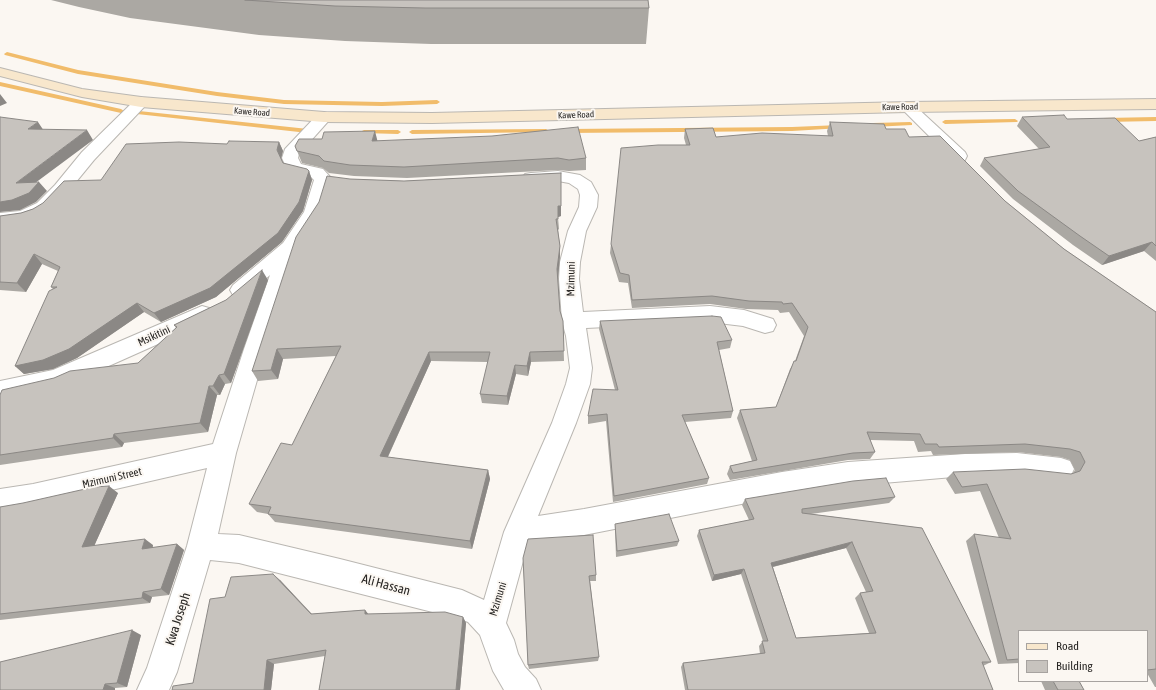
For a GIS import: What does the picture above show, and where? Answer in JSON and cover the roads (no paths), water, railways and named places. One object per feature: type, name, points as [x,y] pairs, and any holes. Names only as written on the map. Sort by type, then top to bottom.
[{"type":"main road","name":"Kawe Road","points":[[0,72],[82,92],[141,102],[324,117],[432,118],[908,107],[1156,104]]},
{"type":"street","points":[[0,219],[22,217],[34,213],[43,207],[61,189],[88,156],[141,102]]},
{"type":"street","points":[[908,107],[971,168]]},
{"type":"street","points":[[324,117],[295,148],[291,153],[290,158],[294,167],[317,173],[323,179],[346,182]]},
{"type":"street","name":"Mzimuni","points":[[491,624],[518,532],[564,423],[578,384],[580,368],[569,279],[570,262],[577,231],[588,207],[589,195],[585,186],[574,179],[558,176],[510,179]]},
{"type":"street","name":"Msikitini","points":[[201,546],[223,453],[240,396],[290,247],[313,212],[323,179]]},
{"type":"street","name":"Msikitini","points":[[0,391],[56,379],[221,305],[290,247]]},
{"type":"street","points":[[573,321],[710,314],[744,318],[765,325]]},
{"type":"street","name":"Mzimuni Street","points":[[0,502],[34,496],[223,453]]},
{"type":"street","points":[[518,532],[623,515],[782,484],[848,474],[965,465],[1017,464],[1061,469]]},
{"type":"street","name":"Ali Hassan","points":[[201,546],[239,549],[340,573],[462,605],[478,612],[491,624],[499,640],[504,660],[514,678],[525,690]]},
{"type":"street","name":"Kwa Joseph","points":[[153,690],[161,672],[201,546]]},
{"type":"waterway","points":[[7,54],[78,72],[217,94],[284,102],[382,104],[437,102]]},
{"type":"waterway","points":[[0,84],[121,111]]},
{"type":"waterway","points":[[139,113],[308,131]]},
{"type":"waterway","points":[[1105,120],[1156,119]]},
{"type":"waterway","points":[[945,122],[1015,121]]},
{"type":"waterway","points":[[873,125],[910,124]]},
{"type":"waterway","points":[[567,131],[792,129],[840,127]]},
{"type":"waterway","points":[[412,132],[546,131]]},
{"type":"waterway","points":[[364,132],[398,132]]}]
